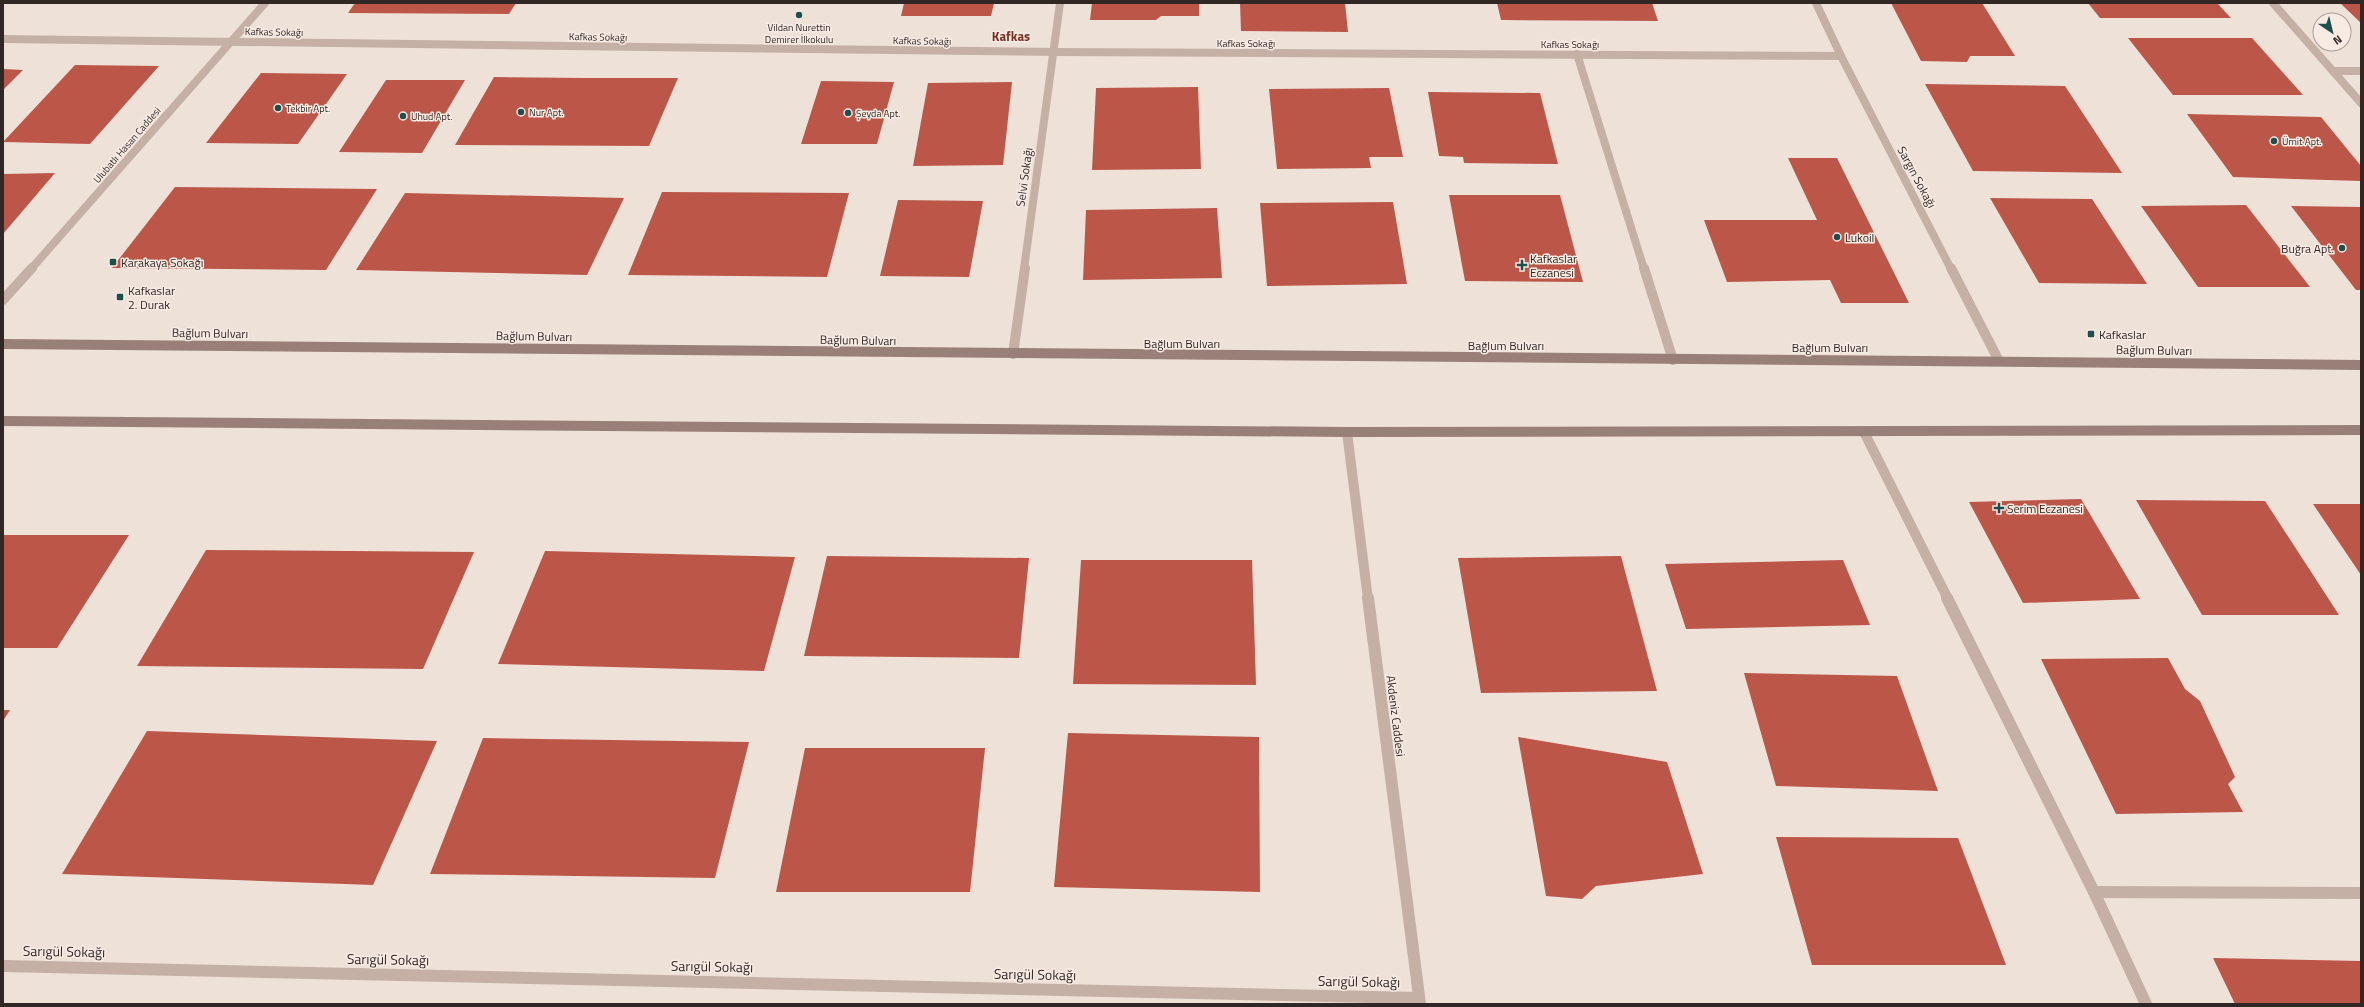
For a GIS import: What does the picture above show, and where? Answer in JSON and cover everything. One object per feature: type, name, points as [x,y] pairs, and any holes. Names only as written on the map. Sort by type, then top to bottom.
[{"type":"main road","name":"Bağlum Bulvarı","points":[[3,344],[2361,365]]},
{"type":"main road","points":[[3,421],[1347,432],[2361,430]]},
{"type":"street","name":"Ulubatlı Hasan Caddesi","points":[[3,300],[265,3]]},
{"type":"street","name":"Selvi Sokağı","points":[[1013,354],[1060,3]]},
{"type":"street","name":"Sargın Sokağı","points":[[1816,3],[1999,361]]},
{"type":"street","points":[[2273,3],[2361,103]]},
{"type":"street","name":"Kafkas Sokağı","points":[[3,39],[1054,52],[1842,56]]},
{"type":"street","points":[[1577,54],[1673,360]]},
{"type":"street","points":[[2333,71],[2361,71]]},
{"type":"street","name":"Akdeniz Caddesi","points":[[1347,432],[1420,1001]]},
{"type":"street","points":[[1864,432],[2094,892],[2146,1004]]},
{"type":"street","points":[[2094,892],[2361,893]]},
{"type":"street","name":"Sarıgül Sokağı","points":[[3,966],[1420,1001]]},
{"type":"building","points":[[355,3],[516,3],[509,14],[348,13]]},
{"type":"building","points":[[904,3],[994,3],[991,16],[901,16]]},
{"type":"building","points":[[1092,3],[1199,3],[1199,16],[1161,16],[1156,20],[1090,20]]},
{"type":"building","points":[[1240,3],[1345,3],[1348,32],[1241,31]]},
{"type":"building","points":[[1497,3],[1652,3],[1658,21],[1501,20]]},
{"type":"building","points":[[1891,3],[1982,3],[2015,56],[1970,56],[1967,62],[1921,61]]},
{"type":"building","points":[[2088,3],[2217,3],[2231,18],[2100,18]]},
{"type":"building","points":[[2340,3],[2361,3],[2361,23],[2352,14],[2352,12],[2349,12]]},
{"type":"building","points":[[2128,38],[2252,38],[2303,95],[2173,95]]},
{"type":"building","points":[[75,65],[159,66],[90,144],[3,142]]},
{"type":"building","points":[[3,69],[23,70],[3,90]]},
{"type":"building","name":"Tekbir Apt.","points":[[261,73],[347,74],[298,144],[206,143]]},
{"type":"building","points":[[494,77],[678,78],[649,146],[455,145]]},
{"type":"building","name":"Uhud Apt.","points":[[386,80],[465,80],[422,153],[339,152]]},
{"type":"building","name":"Şeyda Apt.","points":[[821,81],[894,82],[877,144],[801,144]]},
{"type":"building","points":[[1012,82],[1003,165],[913,166],[928,83]]},
{"type":"building","points":[[1925,84],[2065,86],[2122,173],[1973,171]]},
{"type":"building","points":[[1198,87],[1201,169],[1092,170],[1096,88]]},
{"type":"building","points":[[1389,88],[1403,157],[1369,157],[1371,168],[1277,169],[1269,89]]},
{"type":"building","points":[[1428,92],[1540,93],[1558,164],[1464,163],[1463,157],[1439,156]]},
{"type":"building","name":"Ümit Apt.","points":[[2187,114],[2321,117],[2361,166],[2361,181],[2233,177]]},
{"type":"building","points":[[1788,158],[1837,158],[1909,303],[1841,303],[1830,280],[1727,282],[1704,220],[1817,220]]},
{"type":"building","points":[[55,173],[3,234],[3,174]]},
{"type":"building","points":[[175,187],[377,189],[326,270],[112,268]]},
{"type":"building","points":[[662,192],[849,193],[827,277],[628,275]]},
{"type":"building","points":[[405,193],[624,198],[587,275],[356,270]]},
{"type":"building","points":[[1449,195],[1560,195],[1583,282],[1465,281]]},
{"type":"building","points":[[1990,198],[2092,199],[2147,284],[2039,283]]},
{"type":"building","points":[[898,200],[983,201],[969,277],[880,276]]},
{"type":"building","points":[[1393,202],[1407,284],[1267,286],[1260,203]]},
{"type":"building","points":[[2246,205],[2310,287],[2198,287],[2141,206]]},
{"type":"building","name":"Buğra Apt.","points":[[2291,206],[2361,207],[2361,290],[2356,290]]},
{"type":"building","points":[[1217,208],[1222,278],[1083,280],[1086,210]]},
{"type":"building","points":[[2081,499],[2140,599],[2023,603],[1969,502]]},
{"type":"building","points":[[2136,500],[2265,501],[2339,615],[2202,615]]},
{"type":"building","points":[[2313,504],[2361,504],[2361,575]]},
{"type":"building","points":[[3,535],[129,535],[57,648],[3,648]]},
{"type":"building","points":[[206,550],[474,552],[423,669],[137,666]]},
{"type":"building","points":[[545,551],[795,557],[764,671],[498,664]]},
{"type":"building","points":[[827,556],[1029,558],[1019,658],[804,656]]},
{"type":"building","points":[[1621,556],[1657,691],[1481,693],[1458,558]]},
{"type":"building","points":[[1081,560],[1252,560],[1256,685],[1073,684]]},
{"type":"building","points":[[1843,560],[1870,625],[1686,629],[1665,564]]},
{"type":"building","points":[[2168,658],[2185,689],[2200,701],[2235,777],[2228,784],[2243,812],[2116,814],[2041,659]]},
{"type":"building","points":[[1744,673],[1897,676],[1938,791],[1776,786]]},
{"type":"building","points":[[3,710],[10,710],[3,721]]},
{"type":"building","points":[[147,731],[437,741],[373,885],[62,874]]},
{"type":"building","points":[[1068,733],[1259,737],[1260,892],[1054,887]]},
{"type":"building","points":[[1518,737],[1667,762],[1703,874],[1596,886],[1582,899],[1546,896]]},
{"type":"building","points":[[483,738],[749,742],[715,878],[430,874]]},
{"type":"building","points":[[805,748],[985,748],[970,892],[776,892]]},
{"type":"building","points":[[1776,837],[1958,838],[2006,965],[1812,965]]},
{"type":"building","points":[[2213,958],[2361,961],[2361,1004],[2235,1004]]},
{"type":"place","name":"Vildan Nurettin Demirer İlkokulu","points":[[799,15]]},
{"type":"place","name":"Tekbir Apt.","points":[[278,108]]},
{"type":"place","name":"Nur Apt.","points":[[521,112]]},
{"type":"place","name":"Şeyda Apt.","points":[[848,113]]},
{"type":"place","name":"Uhud Apt.","points":[[403,116]]},
{"type":"place","name":"Ümit Apt.","points":[[2274,141]]},
{"type":"place","name":"Lukoil","points":[[1837,237]]},
{"type":"place","name":"Buğra Apt.","points":[[2342,248]]},
{"type":"place","name":"Karakaya Sokağı","points":[[113,262]]},
{"type":"place","name":"Kafkaslar Eczanesi","points":[[1522,265]]},
{"type":"place","name":"Kafkaslar 2. Durak","points":[[120,297]]},
{"type":"place","name":"Kafkaslar","points":[[2091,334]]},
{"type":"place","name":"Serim Eczanesi","points":[[1999,508]]},
{"type":"district","name":"Kafkas","points":[[1011,36]]}]
